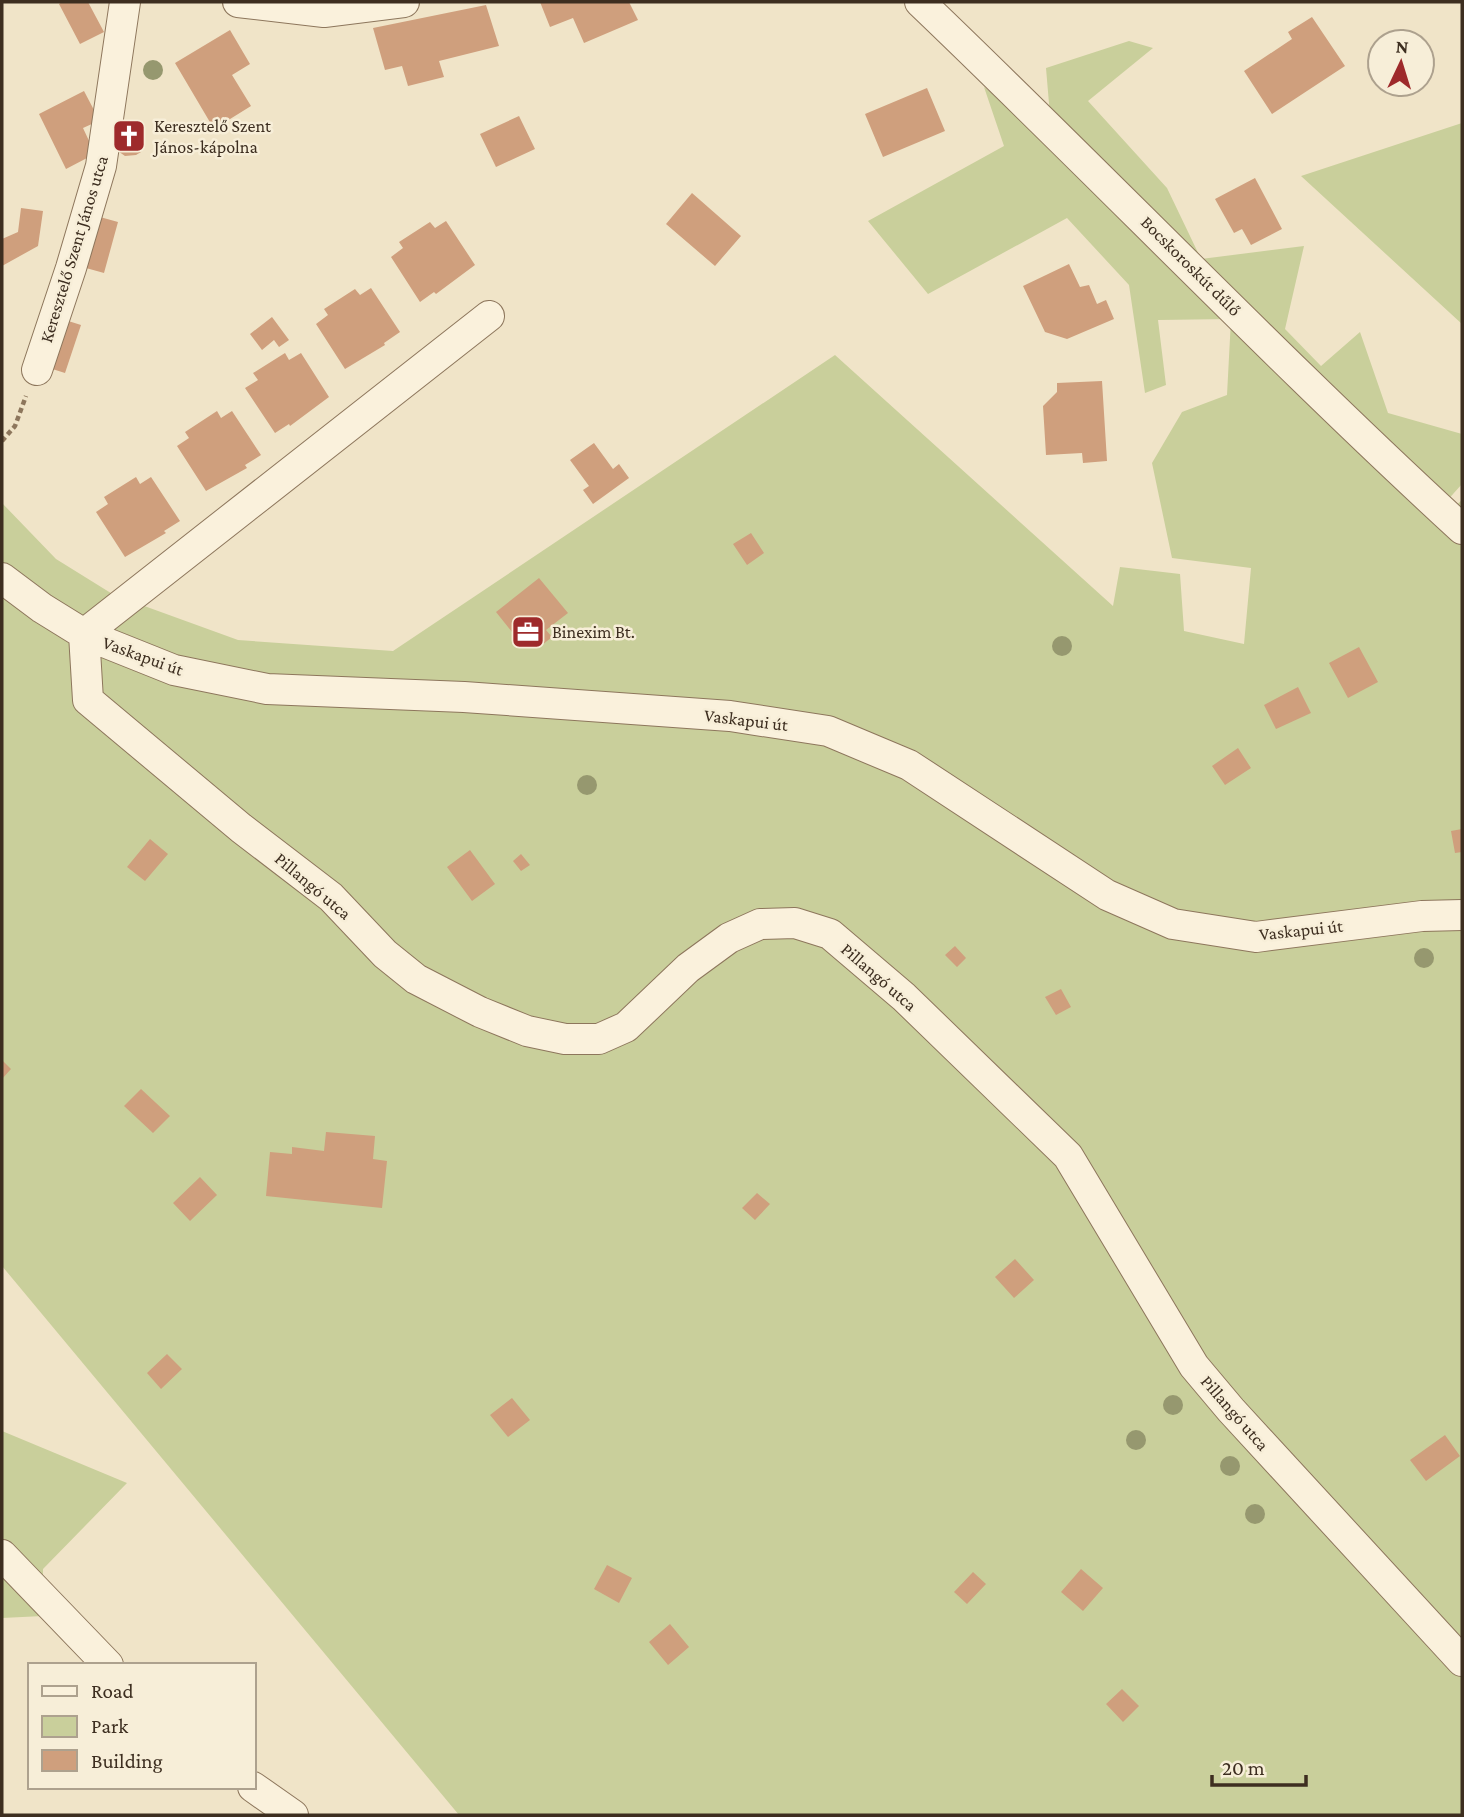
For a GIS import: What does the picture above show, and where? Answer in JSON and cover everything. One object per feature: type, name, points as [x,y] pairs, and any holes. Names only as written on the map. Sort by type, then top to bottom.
[{"type":"street","name":"Keresztelő Szent János utca","points":[[37,370],[101,166],[125,2]]},
{"type":"street","points":[[238,2],[324,12],[404,2]]},
{"type":"street","name":"Bocskoroskút dűlő","points":[[920,2],[1046,122],[1369,444],[1462,530]]},
{"type":"street","points":[[84,634],[489,316]]},
{"type":"street","name":"Vaskapui út","points":[[2,578],[84,634],[174,670],[267,688],[464,697],[730,716],[828,732],[909,765],[1107,895],[1173,924],[1256,937],[1422,916],[1462,915]]},
{"type":"street","name":"Pillangó utca","points":[[84,634],[88,700],[241,828],[331,897],[385,954],[416,979],[492,1017],[527,1031],[565,1039],[598,1039],[626,1027],[688,968],[729,938],[760,924],[795,923],[830,934],[904,997],[1068,1156],[1194,1366],[1231,1410],[1462,1661]]},
{"type":"street","points":[[2,1555],[106,1663]]},
{"type":"street","points":[[256,1789],[293,1815]]},
{"type":"path","points":[[2,441],[15,426]]},
{"type":"green space","points":[[1129,41],[1153,48],[1088,101],[1167,188],[1201,259],[1304,246],[1285,329],[1321,366],[1360,332],[1388,413],[1462,434],[1462,484],[1445,503],[1451,510],[1462,500],[1462,1815],[459,1815],[2,1266],[2,503],[56,559],[114,595],[238,640],[393,651],[835,355],[1113,606],[1120,567],[1180,574],[1184,631],[1244,644],[1251,568],[1172,558],[1152,463],[1182,412],[1227,395],[1231,319],[1158,320],[1166,385],[1145,393],[1129,285],[1067,218],[928,294],[868,221],[1004,146],[984,87],[1052,139],[1046,68]]},
{"type":"green space","points":[[1462,123],[1462,324],[1301,176]]},
{"type":"green space","points":[[2,1431],[127,1483],[43,1569],[43,1616],[2,1618]]},
{"type":"building","points":[[88,2],[104,32],[80,44],[59,4]]},
{"type":"building","points":[[540,2],[629,2],[638,20],[584,43],[573,18],[550,27]]},
{"type":"building","points":[[486,5],[499,46],[439,61],[444,77],[408,86],[402,66],[385,70],[373,28]]},
{"type":"building","points":[[1312,17],[1345,66],[1272,114],[1244,71],[1292,39],[1288,32]]},
{"type":"building","points":[[230,30],[250,64],[232,75],[251,106],[214,129],[175,63]]},
{"type":"building","points":[[927,88],[945,131],[883,157],[865,114]]},
{"type":"building","points":[[84,91],[95,112],[94,123],[83,128],[90,143],[87,158],[66,169],[39,114]]},
{"type":"building","points":[[519,116],[535,149],[496,167],[480,134]]},
{"type":"building","name":"Keresztelő Szent János-kápolna","points":[[117,120],[144,123],[141,152],[125,156],[115,149]]},
{"type":"building","points":[[1255,178],[1282,229],[1251,245],[1242,229],[1234,233],[1215,199]]},
{"type":"building","points":[[692,193],[741,236],[715,266],[666,224]]},
{"type":"building","points":[[21,208],[43,211],[38,246],[2,266],[2,239],[18,232]]},
{"type":"building","points":[[100,217],[118,222],[104,273],[86,268]]},
{"type":"building","points":[[446,221],[475,265],[436,294],[434,292],[420,302],[391,257],[403,248],[399,242],[430,222],[435,228]]},
{"type":"building","points":[[1069,264],[1080,287],[1089,285],[1097,304],[1106,300],[1114,319],[1067,339],[1045,332],[1023,286]]},
{"type":"building","points":[[371,288],[400,332],[384,343],[385,345],[345,369],[316,324],[328,315],[324,309],[355,289],[360,295]]},
{"type":"building","points":[[272,317],[289,340],[279,347],[274,340],[262,350],[250,334]]},
{"type":"building","points":[[62,319],[81,325],[65,373],[46,367]]},
{"type":"building","points":[[285,353],[289,360],[301,353],[329,397],[290,426],[289,424],[275,433],[245,388],[258,380],[253,373]]},
{"type":"building","points":[[1102,381],[1107,461],[1083,463],[1082,453],[1046,455],[1043,406],[1057,392],[1057,383]]},
{"type":"building","points":[[217,411],[221,418],[232,411],[261,455],[245,465],[247,468],[206,491],[177,446],[189,438],[185,432]]},
{"type":"building","points":[[594,443],[613,469],[619,464],[629,478],[593,504],[583,490],[589,486],[570,460]]},
{"type":"building","points":[[136,477],[140,484],[151,477],[180,521],[164,531],[166,533],[125,557],[96,512],[108,504],[104,497]]},
{"type":"building","points":[[751,533],[764,553],[747,565],[733,544]]},
{"type":"building","points":[[539,578],[568,613],[546,630],[552,637],[542,645],[537,638],[525,648],[496,612]]},
{"type":"building","points":[[1359,647],[1378,682],[1348,698],[1329,663]]},
{"type":"building","points":[[1298,687],[1311,713],[1276,729],[1264,705]]},
{"type":"building","points":[[1238,748],[1251,768],[1225,785],[1212,766]]},
{"type":"building","points":[[1462,829],[1462,852],[1455,853],[1451,831]]},
{"type":"building","points":[[150,839],[168,854],[145,881],[127,867]]},
{"type":"building","points":[[470,850],[495,884],[472,901],[447,867]]},
{"type":"building","points":[[521,854],[530,865],[521,871],[513,861]]},
{"type":"building","points":[[955,946],[966,958],[957,967],[945,955]]},
{"type":"building","points":[[1061,989],[1071,1007],[1056,1015],[1045,997]]},
{"type":"building","points":[[2,1060],[11,1069],[2,1079]]},
{"type":"building","points":[[141,1089],[170,1116],[153,1133],[124,1106]]},
{"type":"building","points":[[326,1132],[375,1136],[373,1159],[387,1161],[382,1208],[266,1196],[270,1152],[292,1154],[292,1147],[324,1151]]},
{"type":"building","points":[[200,1177],[217,1195],[190,1221],[173,1203]]},
{"type":"building","points":[[757,1193],[770,1204],[755,1220],[742,1208]]},
{"type":"building","points":[[1015,1259],[1034,1280],[1014,1298],[995,1277]]},
{"type":"building","points":[[167,1354],[182,1369],[161,1389],[147,1373]]},
{"type":"building","points":[[512,1398],[530,1420],[508,1437],[490,1415]]},
{"type":"building","points":[[1445,1435],[1460,1456],[1426,1481],[1410,1460]]},
{"type":"building","points":[[607,1565],[632,1578],[619,1603],[594,1589]]},
{"type":"building","points":[[1081,1569],[1103,1588],[1083,1611],[1061,1592]]},
{"type":"building","points":[[973,1572],[986,1584],[967,1604],[954,1592]]},
{"type":"building","points":[[670,1624],[689,1647],[668,1665],[649,1642]]},
{"type":"building","points":[[1122,1689],[1139,1706],[1123,1722],[1106,1704]]},
{"type":"place","name":"Keresztelő Szent János-kápolna","points":[[129,136]]},
{"type":"place","name":"Binexim Bt.","points":[[528,632]]}]
